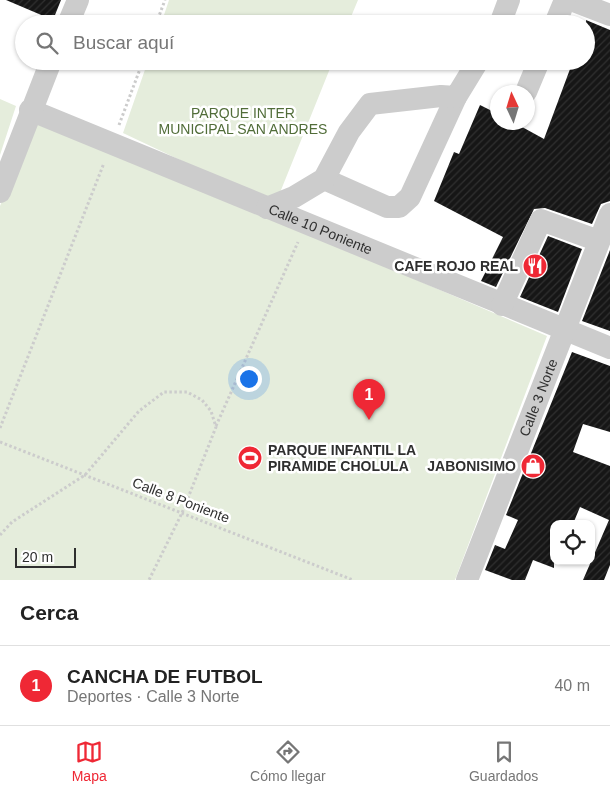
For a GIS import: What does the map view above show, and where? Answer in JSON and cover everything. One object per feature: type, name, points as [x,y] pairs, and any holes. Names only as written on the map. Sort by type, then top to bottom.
[{"type":"street","points":[[72,15],[78,0]]},
{"type":"street","points":[[503,15],[509,0]]},
{"type":"street","points":[[559,15],[565,0]]},
{"type":"street","points":[[571,0],[610,15]]},
{"type":"street","points":[[0,192],[30,110],[48,70]]},
{"type":"street","points":[[324,179],[387,207],[399,207],[410,197],[456,98],[473,70]]},
{"type":"street","points":[[529,85],[535,70]]},
{"type":"street","points":[[267,208],[294,197],[324,179],[349,132],[370,104],[442,96],[456,98]]},
{"type":"street","name":"Calle 10 Poniente","points":[[30,110],[610,348]]},
{"type":"street","name":"Calle 3 Norte","points":[[467,580],[563,330],[610,214]]},
{"type":"street","points":[[502,305],[541,220],[599,241]]},
{"type":"path","points":[[159,15],[165,0]]},
{"type":"path","points":[[0,428],[112,144],[139,70]]},
{"type":"path","points":[[149,580],[182,513],[216,427],[306,224]]},
{"type":"path","points":[[0,535],[12,522],[85,475],[139,411],[164,392],[187,392],[202,400],[210,411],[216,427]]},
{"type":"path","name":"Calle 8 Poniente","points":[[0,442],[353,580]]},
{"type":"green space","points":[[169,0],[358,0],[352,15],[164,15]]},
{"type":"green space","name":"PARQUE INTER MUNICIPAL SAN ANDRES","points":[[145,70],[329,70],[275,205],[123,133]]},
{"type":"green space","points":[[0,99],[16,106],[0,155]]},
{"type":"green space","name":"PARQUE INFANTIL LA PIRAMIDE CHOLULA","points":[[35,116],[547,336],[455,580],[0,580],[0,206]]},
{"type":"building","points":[[6,0],[61,0],[55,15],[41,15]]},
{"type":"building","points":[[595,24],[610,30],[610,201],[601,204],[592,224],[545,208],[534,209],[496,287],[481,281],[503,237],[434,201],[454,152],[459,154],[480,105],[490,110],[490,130],[528,130],[544,139],[570,70],[595,70]]},
{"type":"building","points":[[548,236],[582,249],[558,312],[520,297]]},
{"type":"building","points":[[610,250],[610,331],[582,321]]},
{"type":"building","points":[[572,352],[610,366],[610,432],[583,424],[573,452],[610,466],[610,565],[604,580],[583,580],[590,565],[595,565],[595,552],[609,520],[580,507],[575,520],[550,520],[550,565],[554,565],[554,568],[533,560],[525,580],[512,580],[485,570],[495,545],[505,549],[518,520],[506,515]]},
{"type":"place","name":"CAFE ROJO REAL","points":[[535,266]]},
{"type":"place","name":"CANCHA DE FUTBOL","points":[[369,420]]},
{"type":"place","name":"PARQUE INFANTIL LA PIRAMIDE CHOLULA","points":[[250,458]]},
{"type":"place","name":"JABONISIMO","points":[[533,466]]}]
